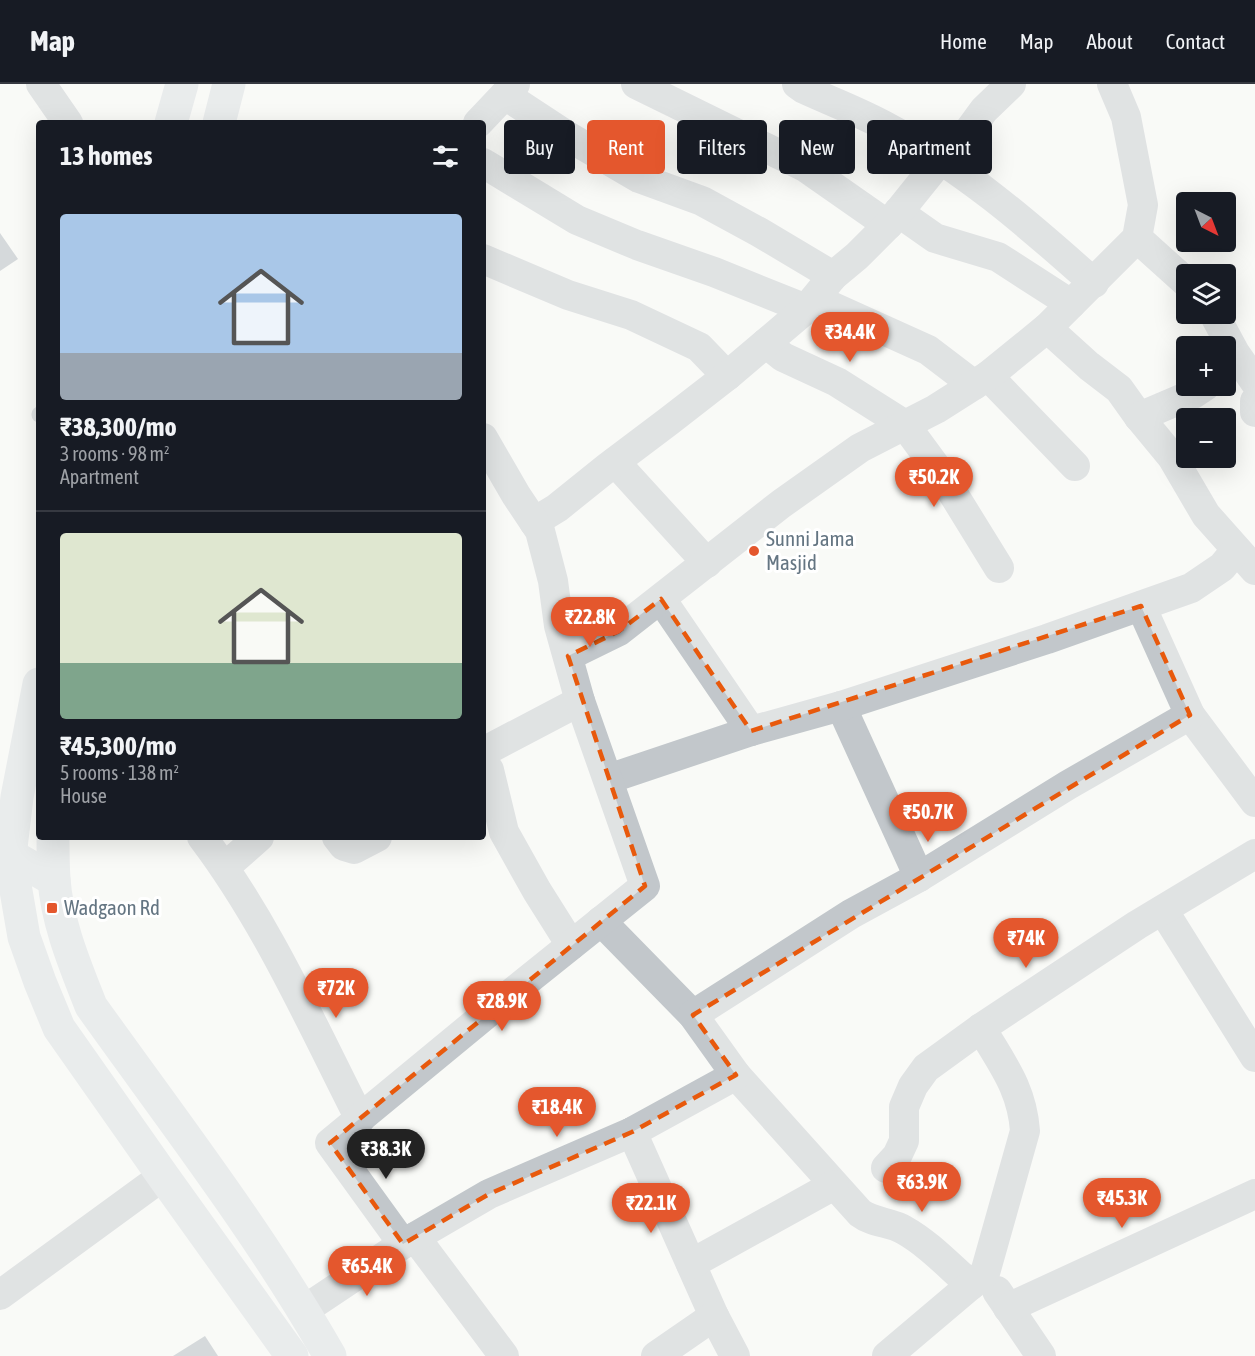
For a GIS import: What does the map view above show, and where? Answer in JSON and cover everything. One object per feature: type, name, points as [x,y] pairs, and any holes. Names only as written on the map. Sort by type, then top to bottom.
[{"type":"main road","points":[[172,120],[182,84]]},
{"type":"main road","points":[[220,120],[230,84]]},
{"type":"main road","points":[[36,699],[5,853],[24,937],[59,1028],[292,1356]]},
{"type":"main road","points":[[53,840],[54,880],[58,911],[91,1005],[264,1248],[304,1310],[330,1356]]},
{"type":"main road","points":[[5,853],[54,880]]},
{"type":"street","points":[[41,84],[66,120]]},
{"type":"street","points":[[636,84],[805,167],[893,219],[935,238],[998,257],[1071,304]]},
{"type":"street","points":[[797,84],[873,120]]},
{"type":"street","points":[[568,656],[619,631],[781,504],[860,448],[936,409],[981,381],[1047,328],[1137,238],[1143,205],[1126,117],[1112,84]]},
{"type":"street","points":[[977,120],[1008,85]]},
{"type":"street","points":[[481,120],[510,89],[569,137],[639,178],[702,201],[833,276]]},
{"type":"street","points":[[486,165],[577,220],[637,245],[810,304],[928,350],[981,381],[1075,466]]},
{"type":"street","points":[[534,522],[557,508],[766,343],[810,304],[833,276],[857,256],[893,219],[929,174]]},
{"type":"street","points":[[961,174],[1035,231],[1094,283]]},
{"type":"street","points":[[1137,238],[1176,273]]},
{"type":"street","points":[[486,260],[568,296],[631,315],[699,346],[727,376]]},
{"type":"street","points":[[1219,324],[1240,371]]},
{"type":"street","points":[[608,779],[751,731],[841,706],[1047,639],[1191,588],[1222,567],[1246,560],[1206,515],[1172,457],[1119,389],[1089,366],[1047,328]]},
{"type":"street","points":[[766,343],[783,357],[837,382],[905,425],[941,474],[999,568]]},
{"type":"street","points":[[1139,417],[1187,396]]},
{"type":"street","points":[[1255,401],[1255,412]]},
{"type":"street","points":[[486,443],[540,531],[553,581],[559,626],[580,700],[645,886],[330,1143],[502,1355]]},
{"type":"street","points":[[615,462],[707,563]]},
{"type":"street","points":[[661,599],[751,731]]},
{"type":"street","points":[[1141,606],[1190,715],[1255,802]]},
{"type":"street","points":[[486,763],[580,700]]},
{"type":"street","points":[[841,706],[919,877]]},
{"type":"street","points":[[693,1015],[851,914],[919,877],[1068,785],[1190,715]]},
{"type":"street","points":[[486,771],[504,832],[571,945]]},
{"type":"street","points":[[204,840],[225,867],[269,941],[360,1119]]},
{"type":"street","points":[[225,867],[256,840]]},
{"type":"street","points":[[339,840],[344,846],[354,849],[371,840]]},
{"type":"street","points":[[886,1168],[897,1156],[904,1141],[904,1107],[913,1086],[926,1068],[981,1028],[1163,910],[1255,854]]},
{"type":"street","points":[[1163,910],[1255,1057]]},
{"type":"street","points":[[601,921],[693,1015],[736,1075],[860,1213],[866,1218],[901,1228],[978,1279],[1008,1308],[1041,1356]]},
{"type":"street","points":[[887,1356],[978,1279],[1025,1131],[1024,1112],[1017,1090],[981,1028]]},
{"type":"street","points":[[304,1310],[409,1240],[489,1194],[632,1132],[736,1075]]},
{"type":"street","points":[[632,1132],[714,1316],[735,1356]]},
{"type":"street","points":[[0,1295],[163,1176]]},
{"type":"street","points":[[691,1264],[834,1185]]},
{"type":"street","points":[[1008,1308],[1255,1194]]},
{"type":"street","points":[[656,1356],[714,1316]]},
{"type":"highlighted area","points":[[661,599],[751,731],[1141,606],[1190,715],[693,1015],[736,1075],[632,1132],[489,1194],[403,1244],[330,1143],[645,886],[568,656],[619,631]]},
{"type":"building","points":[[0,233],[18,259],[0,271]]},
{"type":"building","points":[[205,1336],[218,1356],[173,1356]]},
{"type":"place","name":"Sunni Jama Masjid","points":[[754,551]]},
{"type":"place","name":"Wadgaon Rd","points":[[52,908]]}]
